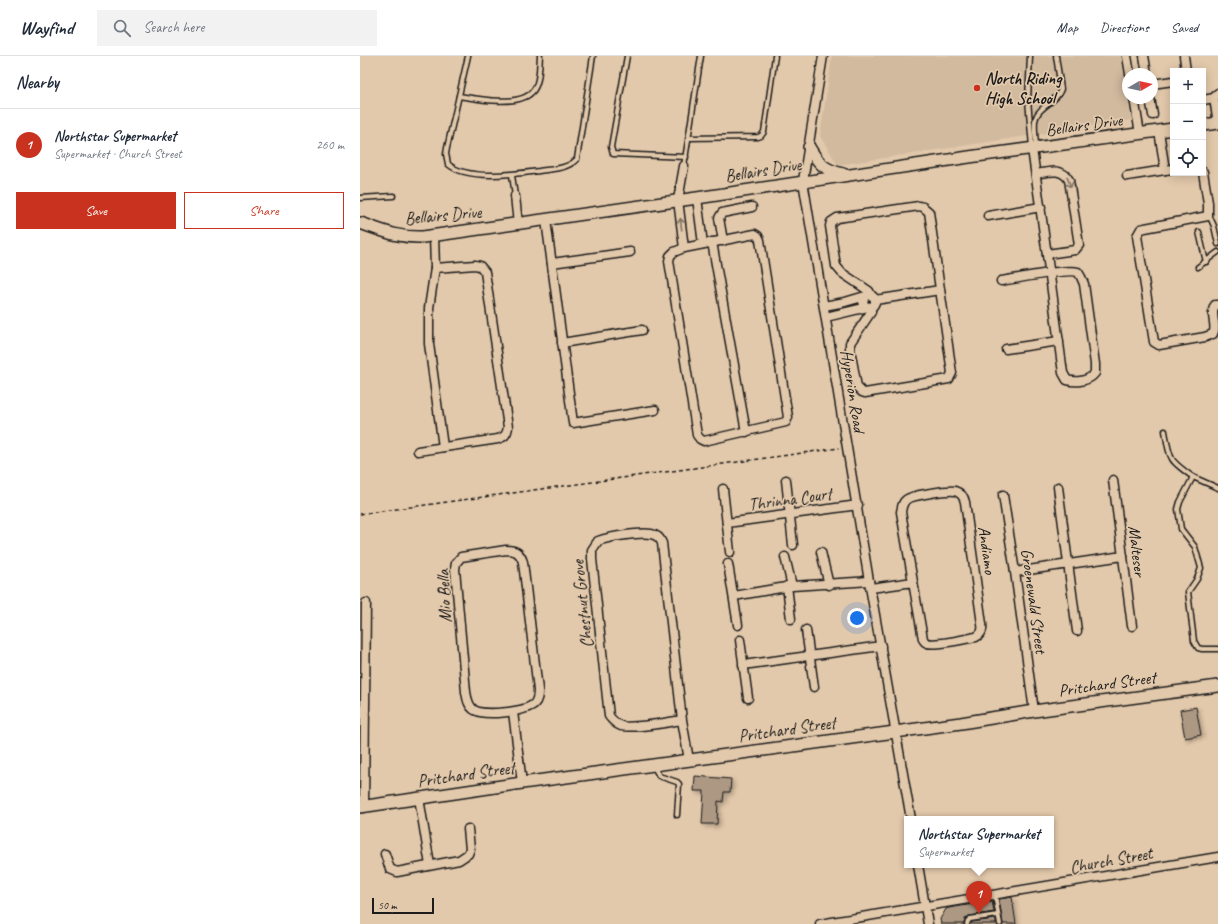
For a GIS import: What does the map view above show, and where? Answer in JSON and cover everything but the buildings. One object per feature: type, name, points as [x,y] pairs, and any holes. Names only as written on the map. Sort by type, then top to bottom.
[{"type":"street","name":"Hyperion Road","points":[[823,56],[803,182],[909,816]]},
{"type":"street","points":[[1127,56],[1129,68]]},
{"type":"street","points":[[1144,56],[1146,68]]},
{"type":"street","points":[[1184,56],[1186,68]]},
{"type":"street","points":[[1158,83],[1170,81]]},
{"type":"street","points":[[1206,99],[1216,96],[1218,123],[1206,125]]},
{"type":"street","points":[[1135,104],[1140,134]]},
{"type":"street","points":[[1151,104],[1153,115]]},
{"type":"street","name":"Bellairs Drive","points":[[360,223],[403,237],[423,237],[969,157],[1170,129]]},
{"type":"street","points":[[1127,176],[1169,170],[1159,131]]},
{"type":"street","points":[[809,147],[824,168],[836,173],[847,175]]},
{"type":"street","points":[[1001,281],[1050,274],[1074,271],[1078,272],[1084,284],[1096,373],[1093,377],[1086,380],[1072,382],[1067,380],[1063,373],[1050,274],[1040,207],[1034,149]]},
{"type":"street","points":[[684,166],[678,200],[684,248]]},
{"type":"street","points":[[1036,174],[1058,171],[1067,176],[1071,185],[1080,245],[1074,250],[1047,254]]},
{"type":"street","points":[[1204,176],[1209,215],[1206,217],[1141,229],[1137,236],[1154,342],[1159,345],[1215,335],[1216,328],[1213,309],[1215,305],[1218,305]]},
{"type":"street","points":[[515,196],[518,224]]},
{"type":"street","points":[[697,198],[708,243],[746,432]]},
{"type":"street","points":[[919,206],[926,208],[929,212],[940,290],[952,373],[951,377],[946,381],[865,392],[859,390],[850,343],[871,312],[869,291],[836,266],[830,226],[831,222],[837,218],[919,206]]},
{"type":"street","points":[[723,241],[719,218],[720,215],[722,213],[752,207]]},
{"type":"street","points":[[988,216],[1040,207]]},
{"type":"street","points":[[546,220],[573,423],[655,410]]},
{"type":"street","points":[[755,234],[758,236],[789,414],[786,422],[704,441],[697,435],[669,261],[670,256],[674,252],[684,248],[708,243],[755,234]]},
{"type":"street","points":[[434,235],[435,268],[429,308],[429,344],[443,447]]},
{"type":"street","points":[[552,263],[630,252]]},
{"type":"street","points":[[418,451],[503,438],[506,435],[508,427],[485,272],[480,266],[475,265],[435,268]]},
{"type":"street","points":[[824,306],[870,301],[940,290]]},
{"type":"street","points":[[826,317],[870,301]]},
{"type":"street","points":[[562,342],[642,330]]},
{"type":"street","points":[[1006,349],[1059,341]]},
{"type":"street","points":[[786,480],[793,545]]},
{"type":"street","name":"Malteser","points":[[1113,480],[1132,626]]},
{"type":"street","points":[[1058,487],[1077,631]]},
{"type":"street","points":[[723,489],[730,552]]},
{"type":"street","name":"Andiamo","points":[[949,491],[959,493],[964,498],[965,502],[983,628],[979,635],[976,638],[935,644],[924,641],[913,582],[901,512],[904,501],[908,498],[949,491]]},
{"type":"street","name":"Groenewald Street","points":[[1003,495],[1034,711]]},
{"type":"street","name":"Thrinna Court","points":[[727,523],[858,505]]},
{"type":"street","name":"Chestnut Grove","points":[[682,720],[628,727],[617,724],[609,716],[592,559],[592,550],[598,541],[609,538],[651,534],[660,538],[662,543],[682,720],[689,760]]},
{"type":"street","name":"Mio Bella","points":[[512,550],[518,552],[522,556],[538,695],[534,704],[513,712],[479,712],[473,709],[468,700],[455,573],[456,563],[461,557],[464,556],[512,550]]},
{"type":"street","points":[[821,552],[829,584]]},
{"type":"street","points":[[1015,572],[1123,556]]},
{"type":"street","points":[[785,557],[791,619]]},
{"type":"street","points":[[728,564],[738,625]]},
{"type":"street","points":[[734,596],[789,586],[829,584],[870,585],[913,582]]},
{"type":"street","points":[[362,807],[366,603]]},
{"type":"street","points":[[806,630],[814,687]]},
{"type":"street","points":[[740,640],[748,698]]},
{"type":"street","points":[[743,665],[881,646]]},
{"type":"street","name":"Pritchard Street","points":[[362,807],[522,783],[1218,686]]},
{"type":"street","points":[[513,712],[522,783]]},
{"type":"street","points":[[419,798],[430,865]]},
{"type":"street","points":[[385,854],[390,869],[396,872],[459,860],[468,854],[470,849],[468,829]]},
{"type":"street","name":"Church Street","points":[[820,924],[1218,857]]},
{"type":"street","points":[[919,868],[928,924]]},
{"type":"lane","points":[[468,56],[446,154],[448,164],[457,170],[473,174],[499,176],[562,167],[573,164],[577,159],[594,56]]},
{"type":"lane","points":[[459,96],[497,100],[527,96],[535,87],[540,56]]},
{"type":"lane","points":[[627,56],[611,147],[613,154],[686,157]]},
{"type":"lane","points":[[684,166],[701,56]]},
{"type":"lane","points":[[689,138],[758,138],[761,136],[764,132],[775,56]]},
{"type":"lane","points":[[1030,56],[1028,100],[1034,149]]},
{"type":"lane","points":[[1034,149],[1035,119],[1038,113],[1059,94],[1061,90],[1056,56]]},
{"type":"lane","points":[[512,175],[515,196]]},
{"type":"lane","points":[[360,198],[393,196]]},
{"type":"lane","points":[[1209,215],[1214,226],[1218,244]]},
{"type":"lane","points":[[1199,232],[1206,262]]},
{"type":"lane","points":[[1198,267],[1218,252]]},
{"type":"lane","points":[[1165,431],[1169,453],[1173,461],[1193,477],[1218,488]]},
{"type":"lane","points":[[1193,477],[1178,509],[1181,529],[1195,547],[1200,568],[1197,579],[1188,592],[1194,641],[1198,648],[1218,649]]},
{"type":"lane","points":[[653,765],[659,776],[679,784],[677,815]]},
{"type":"lane","points":[[995,894],[1000,924]]},
{"type":"lane","points":[[967,924],[970,919],[998,915]]},
{"type":"path","points":[[360,514],[847,447]]},
{"type":"shaded area","name":"North Riding High School","points":[[832,56],[1121,56],[1123,68],[1122,104],[1128,104],[1131,120],[838,165],[820,136]]},
{"type":"place","name":"North Riding High School","points":[[977,88]]},
{"type":"place","name":"Northstar Supermarket","points":[[979,914]]}]
